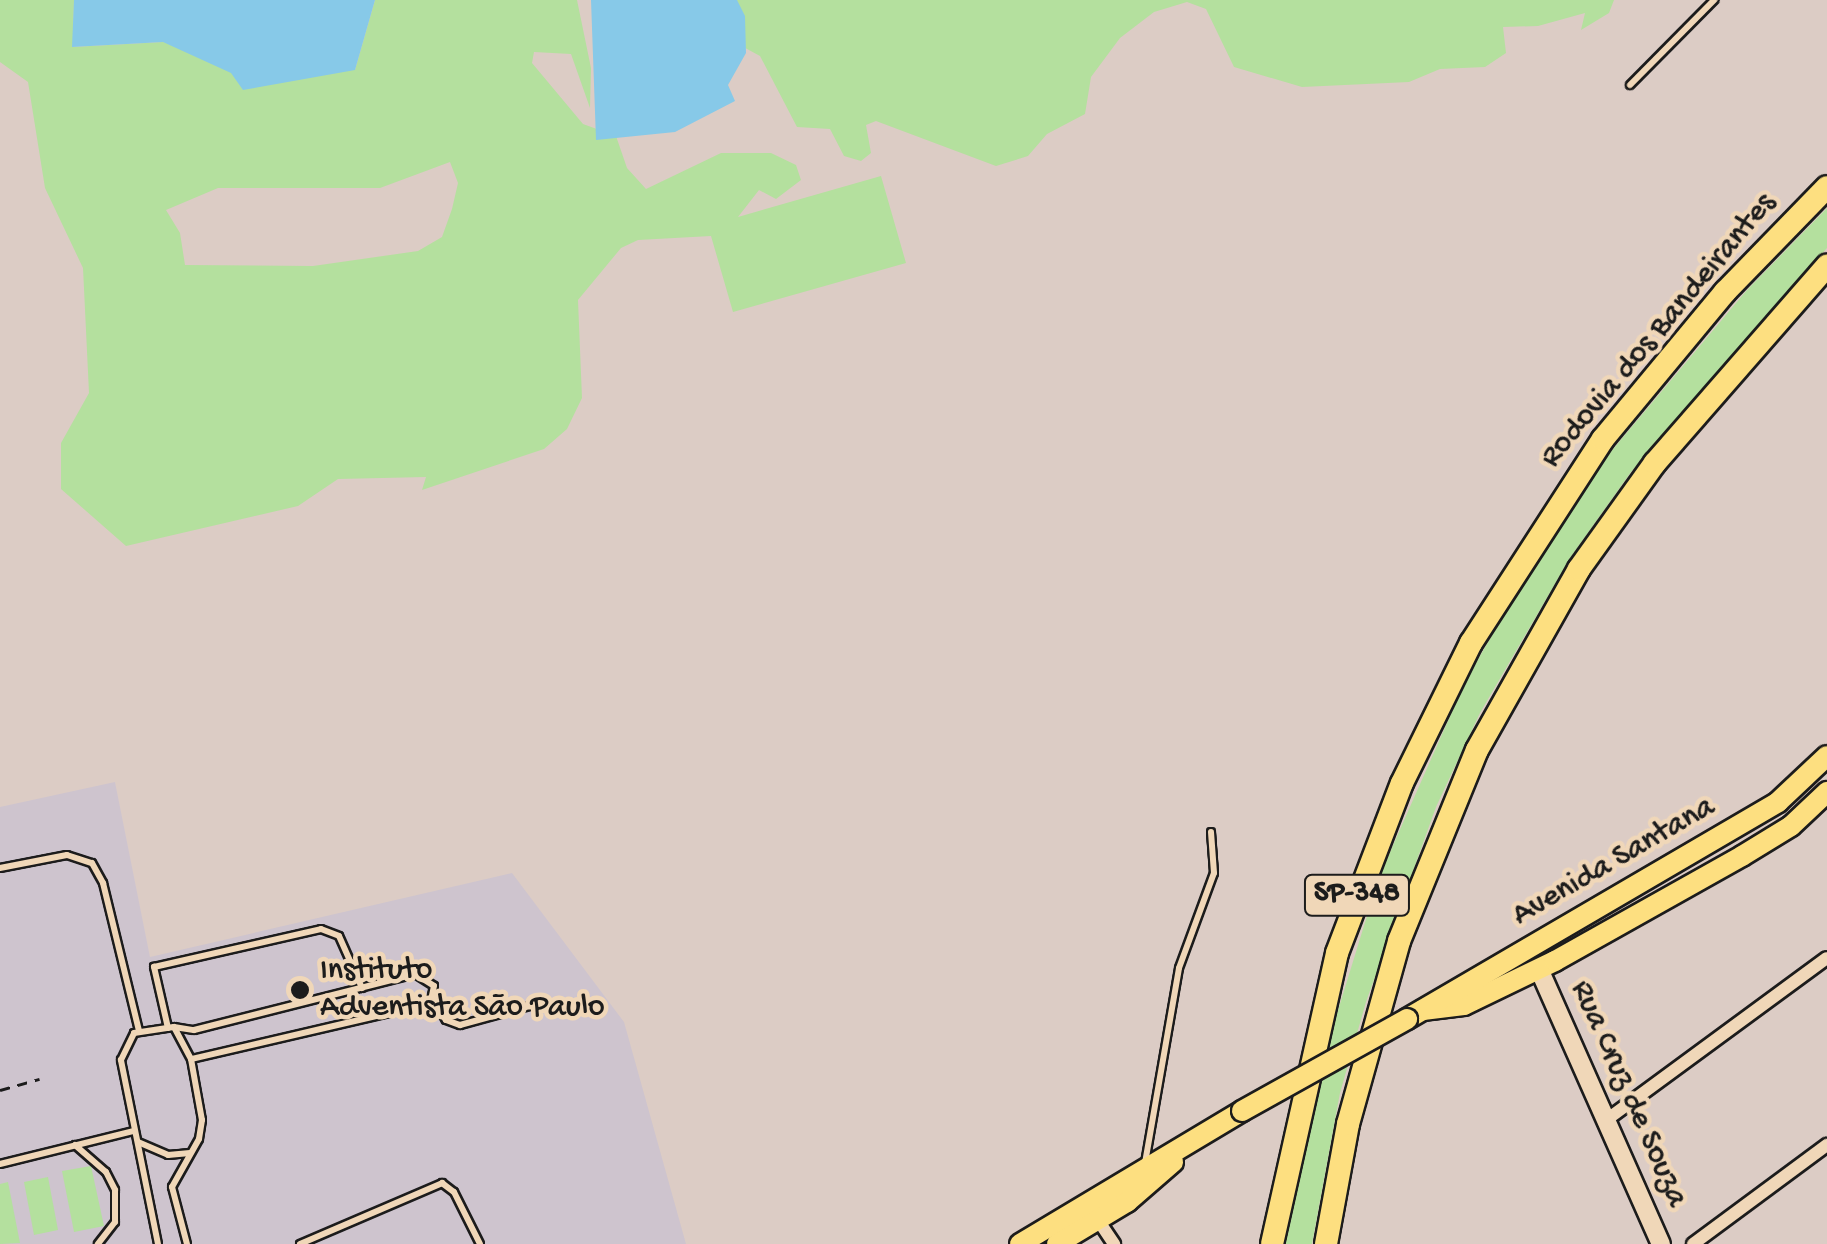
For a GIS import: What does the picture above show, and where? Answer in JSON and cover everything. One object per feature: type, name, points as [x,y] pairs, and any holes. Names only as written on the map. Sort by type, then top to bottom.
[{"type":"highway","name":"Rodovia dos Bandeirantes","points":[[1272,1244],[1337,953],[1402,783],[1463,658],[1558,501],[1604,439],[1726,292],[1827,187]]},
{"type":"highway","name":"SP-348","points":[[1326,1244],[1348,1124],[1399,941],[1446,814],[1502,702],[1579,569],[1655,463],[1827,266]]},
{"type":"main road","name":"Avenida Santana","points":[[1020,1244],[1242,1111],[1778,802],[1827,756]]},
{"type":"main road","name":"Avenida Santana","points":[[1415,1014],[1446,1012],[1539,968],[1742,856],[1827,792]]},
{"type":"main road","name":"Avenida Santana","points":[[1057,1244],[1098,1220],[1192,1143]]},
{"type":"street","points":[[1609,1118],[1827,958]]},
{"type":"street","name":"Rua Cruz de Souza","points":[[1539,968],[1609,1118],[1661,1244]]},
{"type":"street","points":[[1694,1244],[1827,1145]]},
{"type":"street","points":[[1098,1220],[1114,1244]]},
{"type":"lane","points":[[1630,85],[1714,0]]},
{"type":"lane","points":[[1144,1169],[1179,968],[1214,873],[1212,832]]},
{"type":"lane","points":[[0,868],[66,855],[92,864],[107,897],[139,1031],[120,1060],[158,1244]]},
{"type":"lane","points":[[187,1244],[172,1187],[202,1130],[191,1059],[171,1028],[154,967],[321,929],[339,936],[362,988]]},
{"type":"lane","points":[[139,1031],[194,1030],[420,974],[433,982],[433,996],[446,1020],[460,1026],[544,1002]]},
{"type":"lane","points":[[191,1059],[415,1008],[433,996]]},
{"type":"lane","points":[[0,1164],[133,1131]]},
{"type":"lane","points":[[137,1142],[168,1156],[190,1154]]},
{"type":"lane","points":[[75,1145],[106,1172],[115,1190],[114,1222],[98,1244]]},
{"type":"lane","points":[[300,1244],[442,1183],[480,1244]]},
{"type":"path","points":[[0,1090],[38,1079]]},
{"type":"shaded area","name":"Instituto Adventista São Paulo","points":[[115,782],[150,957],[512,873],[624,1022],[686,1244],[0,1244],[0,807]]},
{"type":"green space","points":[[0,0],[74,0],[73,47],[163,42],[355,70],[375,0],[577,0],[591,68],[590,108],[571,54],[534,52],[532,63],[583,124],[616,136],[627,168],[646,189],[721,153],[771,153],[796,165],[801,180],[776,199],[759,190],[738,217],[881,176],[906,263],[733,312],[711,236],[638,240],[621,248],[578,300],[582,398],[567,429],[544,449],[422,490],[426,477],[338,479],[298,506],[126,546],[61,489],[61,443],[89,393],[83,268],[45,188],[28,82],[0,62]],"holes":[[[450,162],[458,183],[442,237],[418,251],[313,266],[185,265],[180,233],[166,210],[218,188],[380,188]]]},
{"type":"green space","points":[[716,0],[1614,0],[1609,13],[1581,30],[1585,13],[1538,26],[1503,27],[1506,53],[1485,67],[1440,69],[1409,82],[1302,87],[1234,67],[1206,9],[1187,2],[1154,12],[1120,38],[1091,77],[1085,114],[1047,134],[1028,156],[996,166],[876,121],[866,125],[871,153],[861,161],[844,156],[830,129],[797,127],[760,56],[736,43]]},
{"type":"green space","points":[[1827,208],[1827,248],[1631,472],[1570,558],[1480,713],[1436,807],[1366,1002],[1340,1093],[1312,1244],[1284,1244],[1335,1020],[1379,877],[1466,680],[1531,568],[1608,455],[1747,290]]},
{"type":"green space","points":[[91,1166],[104,1226],[74,1232],[62,1171]]},
{"type":"green space","points":[[48,1177],[58,1230],[34,1235],[24,1182]]},
{"type":"green space","points":[[8,1182],[20,1243],[0,1244],[0,1184]]},
{"type":"water","points":[[74,0],[375,0],[355,70],[243,90],[231,73],[163,42],[72,47]]},
{"type":"water","points":[[591,0],[737,0],[745,16],[746,53],[728,85],[735,101],[675,132],[596,140]]},
{"type":"place","name":"Instituto Adventista São Paulo","points":[[300,990]]}]
